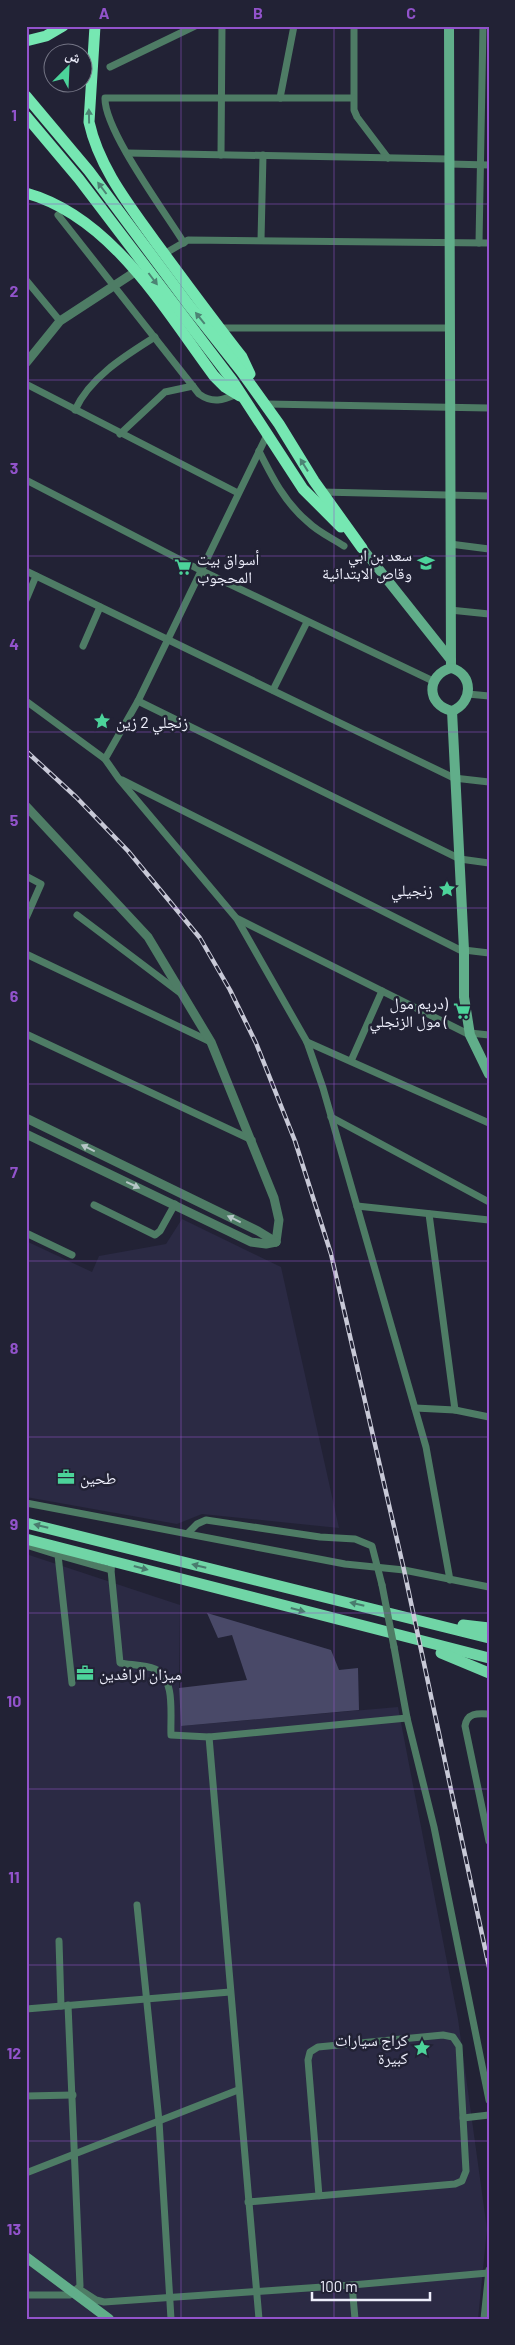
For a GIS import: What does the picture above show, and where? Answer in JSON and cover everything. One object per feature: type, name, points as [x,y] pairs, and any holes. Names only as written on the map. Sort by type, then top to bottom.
[{"type":"highway","points":[[26,40],[46,36],[63,26]]},
{"type":"highway","points":[[95,26],[89,95],[89,122],[92,135],[115,184],[151,245],[164,254],[244,361],[258,394]]},
{"type":"highway","points":[[26,96],[151,245],[266,404],[322,492],[362,548]]},
{"type":"highway","points":[[26,116],[78,178],[130,257],[268,432],[303,489],[362,548]]},
{"type":"highway","points":[[26,193],[59,206],[76,216],[130,257],[135,272],[214,376],[242,398]]},
{"type":"main road","points":[[449,26],[451,664]]},
{"type":"main road","points":[[362,548],[451,664],[466,680],[468,694],[462,705],[452,711],[445,709],[435,700],[431,688],[433,681],[442,670],[451,664]]},
{"type":"main road","points":[[452,711],[464,951],[464,997],[470,1034],[489,1074]]},
{"type":"main road","points":[[26,1523],[423,1620],[489,1638]]},
{"type":"main road","points":[[26,1539],[111,1565],[489,1658]]},
{"type":"main road","points":[[423,1620],[489,1628]]},
{"type":"main road","points":[[400,1636],[489,1673]]},
{"type":"main road","points":[[26,2258],[77,2291],[109,2319]]},
{"type":"street","points":[[110,67],[195,26]]},
{"type":"street","points":[[221,155],[222,26]]},
{"type":"street","points":[[280,98],[294,26]]},
{"type":"street","points":[[354,26],[353,98],[356,116],[388,158]]},
{"type":"street","points":[[480,243],[485,165],[484,26]]},
{"type":"street","points":[[184,243],[128,153],[107,115],[105,98],[353,98]]},
{"type":"street","points":[[128,153],[388,158],[485,165]]},
{"type":"street","points":[[261,240],[263,155]]},
{"type":"street","points":[[58,214],[199,394],[212,401],[242,398]]},
{"type":"street","points":[[164,254],[188,240],[489,243]]},
{"type":"street","points":[[26,363],[60,321],[135,272]]},
{"type":"street","points":[[26,280],[60,321]]},
{"type":"street","points":[[219,328],[450,328]]},
{"type":"street","points":[[75,410],[81,397],[104,372],[155,337]]},
{"type":"street","points":[[26,384],[238,493]]},
{"type":"street","points":[[120,434],[166,392],[193,386]]},
{"type":"street","points":[[266,404],[489,408]]},
{"type":"street","points":[[105,759],[138,701],[166,639],[268,432]]},
{"type":"street","points":[[259,451],[274,482],[288,502],[308,523],[344,546]]},
{"type":"street","points":[[26,480],[200,570],[433,681]]},
{"type":"street","points":[[322,492],[489,496]]},
{"type":"street","points":[[450,544],[489,549]]},
{"type":"street","points":[[26,571],[454,778],[489,782]]},
{"type":"street","points":[[26,600],[36,576]]},
{"type":"street","points":[[83,646],[100,607]]},
{"type":"street","points":[[450,610],[489,614]]},
{"type":"street","points":[[273,690],[307,622]]},
{"type":"street","points":[[468,694],[489,696]]},
{"type":"street","points":[[26,701],[105,759],[119,779],[237,919],[307,1042],[331,1117],[426,1446],[450,1580]]},
{"type":"street","points":[[138,701],[460,859],[489,863]]},
{"type":"street","points":[[119,779],[464,951],[489,953]]},
{"type":"street","points":[[26,806],[137,922],[184,994],[211,1042],[252,1140],[276,1205],[279,1228],[276,1242]]},
{"type":"street","points":[[26,876],[41,884],[26,918]]},
{"type":"street","points":[[78,915],[184,994]]},
{"type":"street","points":[[237,919],[470,1034],[489,1035]]},
{"type":"street","points":[[26,954],[211,1042]]},
{"type":"street","points":[[351,1061],[382,991]]},
{"type":"street","points":[[26,1034],[252,1140]]},
{"type":"street","points":[[307,1042],[489,1122]]},
{"type":"street","points":[[331,1117],[489,1202]]},
{"type":"street","points":[[26,1118],[276,1242]]},
{"type":"street","points":[[26,1134],[251,1242],[261,1244],[276,1242]]},
{"type":"street","points":[[94,1206],[155,1234],[160,1231],[184,1195]]},
{"type":"street","points":[[357,1206],[489,1220]]},
{"type":"street","points":[[429,1214],[455,1410]]},
{"type":"street","points":[[26,1233],[72,1255]]},
{"type":"street","points":[[415,1408],[455,1410],[489,1417]]},
{"type":"street","points":[[26,1503],[345,1564],[377,1567],[489,1587]]},
{"type":"street","points":[[188,1533],[197,1524],[206,1520],[320,1537],[355,1539],[372,1546],[382,1585],[408,1718],[434,1826],[489,2100]]},
{"type":"street","points":[[26,1545],[58,1556],[111,1565],[120,1663],[154,1668],[162,1673],[168,1681],[170,1735],[209,1737],[408,1718]]},
{"type":"street","points":[[58,1556],[72,1683]]},
{"type":"street","points":[[489,1714],[472,1715],[468,1718],[465,1726],[489,1841]]},
{"type":"street","points":[[209,1737],[259,2319]]},
{"type":"street","points":[[137,1905],[159,2121],[171,2319]]},
{"type":"street","points":[[59,1941],[73,2095],[77,2291]]},
{"type":"street","points":[[26,2009],[230,1992]]},
{"type":"street","points":[[248,2202],[319,2196],[462,2181],[466,2171],[459,2046],[456,2040],[450,2036],[315,2048],[310,2052],[308,2060],[319,2196]]},
{"type":"street","points":[[26,2173],[238,2090]]},
{"type":"street","points":[[26,2096],[73,2095]]},
{"type":"street","points":[[463,2118],[489,2115]]},
{"type":"street","points":[[26,2295],[62,2296],[77,2291],[101,2302],[352,2285],[489,2271],[484,2319]]},
{"type":"street","points":[[352,2285],[355,2319]]},
{"type":"shaded area","points":[[182,1219],[281,1267],[339,1528],[202,1514],[177,1524],[26,1497],[26,1241],[92,1272],[99,1256],[166,1244]]},
{"type":"shaded area","points":[[26,1554],[180,1605],[179,1688],[181,1726],[398,1707],[458,2019],[487,2229],[478,2319],[26,2319]]},
{"type":"shaded area","points":[[207,1613],[331,1650],[339,1670],[358,1668],[359,1710],[181,1726],[179,1688],[247,1680],[232,1635],[218,1638]]},
{"type":"railway","points":[[26,751],[76,797],[128,851],[200,938],[230,990],[256,1043],[295,1141],[331,1254],[404,1570],[489,1967]]},
{"type":"place","name":"سعد بن ابي وقاص الابتدائية","points":[[426,563]]},
{"type":"place","name":"أسواق بيت المحجوب","points":[[183,567]]},
{"type":"place","name":"زنجلي 2 زين","points":[[102,721]]},
{"type":"place","name":"زنجيلي","points":[[447,889]]},
{"type":"place","name":"دريم مول) مول الزنجلي (","points":[[462,1011]]},
{"type":"place","name":"طحين","points":[[66,1477]]},
{"type":"place","name":"ميزان الرافدين","points":[[85,1673]]},
{"type":"place","name":"كراج سيارات كبيرة","points":[[422,2048]]}]
